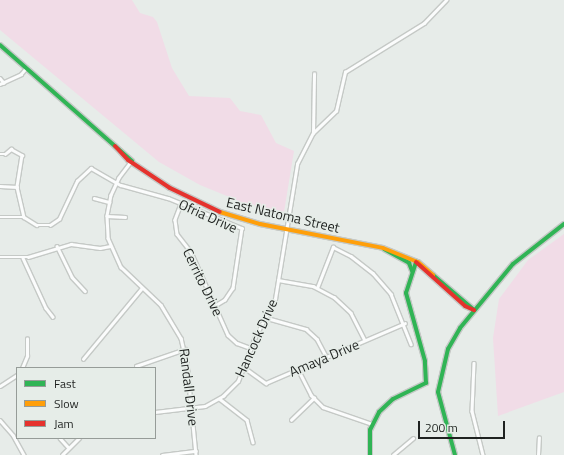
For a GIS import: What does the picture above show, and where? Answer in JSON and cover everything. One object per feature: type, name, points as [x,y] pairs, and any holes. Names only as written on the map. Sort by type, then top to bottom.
[{"type":"main road","name":"East Natoma Street","points":[[0,45],[132,161],[170,188],[207,207],[246,221],[383,248],[416,262],[451,288],[474,310]]},
{"type":"main road","points":[[455,455],[440,407],[439,377],[455,335],[474,310],[526,251],[564,224]]},
{"type":"main road","points":[[383,248],[409,263],[412,272]]},
{"type":"main road","points":[[370,455],[372,424],[389,402],[426,383],[425,361],[406,293],[416,262]]},
{"type":"street","points":[[313,133],[336,111],[347,70],[419,26],[446,0]]},
{"type":"street","points":[[0,84],[4,83],[26,68]]},
{"type":"street","points":[[313,133],[314,74]]},
{"type":"street","points":[[0,78],[4,83]]},
{"type":"street","name":"Hancock Drive","points":[[156,412],[192,409],[220,398],[235,385],[245,368],[251,348],[267,318],[278,280],[297,164],[313,133]]},
{"type":"street","points":[[0,154],[5,154],[11,148],[22,156],[17,187],[24,217],[0,217]]},
{"type":"street","name":"Randall Drive","points":[[132,161],[116,182],[109,202],[107,216],[110,246],[121,267],[170,316],[185,349],[196,453]]},
{"type":"street","name":"Ofria Drive","points":[[24,217],[40,226],[57,221],[64,213],[77,181],[89,168],[116,182],[181,204],[242,228],[233,288],[225,300],[215,306]]},
{"type":"street","points":[[0,186],[17,187]]},
{"type":"street","points":[[94,198],[109,202]]},
{"type":"street","name":"Cerrito Drive","points":[[181,204],[175,217],[176,231],[189,249],[230,338],[251,348]]},
{"type":"street","points":[[107,216],[125,217]]},
{"type":"street","points":[[0,257],[23,258],[58,246],[71,244],[100,248],[110,246]]},
{"type":"street","points":[[58,246],[72,277],[85,291]]},
{"type":"street","points":[[317,288],[333,247],[358,260],[377,277],[396,302],[405,323],[411,344]]},
{"type":"street","points":[[23,258],[46,308],[53,317]]},
{"type":"street","points":[[278,280],[317,288],[347,308],[365,340]]},
{"type":"street","points":[[84,359],[142,288]]},
{"type":"street","points":[[267,318],[306,329],[317,339],[326,356]]},
{"type":"street","name":"Amaya Drive","points":[[245,368],[266,382],[405,323]]},
{"type":"street","points":[[22,367],[27,356],[27,339]]},
{"type":"street","points":[[136,366],[185,349]]},
{"type":"street","points":[[474,363],[472,411],[483,455]]},
{"type":"street","points":[[298,368],[314,398],[331,411],[372,424]]},
{"type":"street","points":[[0,386],[16,376]]},
{"type":"street","points":[[220,398],[247,420],[253,442]]},
{"type":"street","points":[[291,420],[314,398]]},
{"type":"street","points":[[0,420],[13,435],[24,455]]},
{"type":"street","points":[[393,455],[412,438]]},
{"type":"street","points":[[538,455],[539,438]]},
{"type":"street","points":[[61,439],[68,447]]},
{"type":"street","points":[[62,455],[68,447],[78,439]]},
{"type":"street","points":[[162,455],[196,453]]},
{"type":"shaded area","points":[[0,0],[132,0],[140,13],[153,17],[157,22],[172,68],[189,96],[230,98],[240,111],[261,115],[276,143],[294,151],[284,212],[244,203],[200,185],[159,162],[0,30]]},
{"type":"shaded area","points":[[564,234],[564,392],[498,416],[493,338],[499,299],[528,260]]},
{"type":"traffic: fast","points":[[0,45],[132,161]]},
{"type":"traffic: fast","points":[[455,455],[438,392],[448,349],[460,328],[513,264],[564,224]]},
{"type":"traffic: fast","points":[[384,249],[409,263],[412,271]]},
{"type":"traffic: fast","points":[[370,455],[370,430],[379,412],[393,399],[426,383],[425,361],[406,293],[416,262]]},
{"type":"traffic: fast","points":[[433,275],[474,310]]},
{"type":"traffic: slow","points":[[220,212],[260,224],[383,248],[418,262],[433,275]]},
{"type":"traffic: jam","points":[[115,146],[128,160],[170,188],[220,212]]},
{"type":"traffic: jam","points":[[416,262],[465,306],[474,310]]}]
